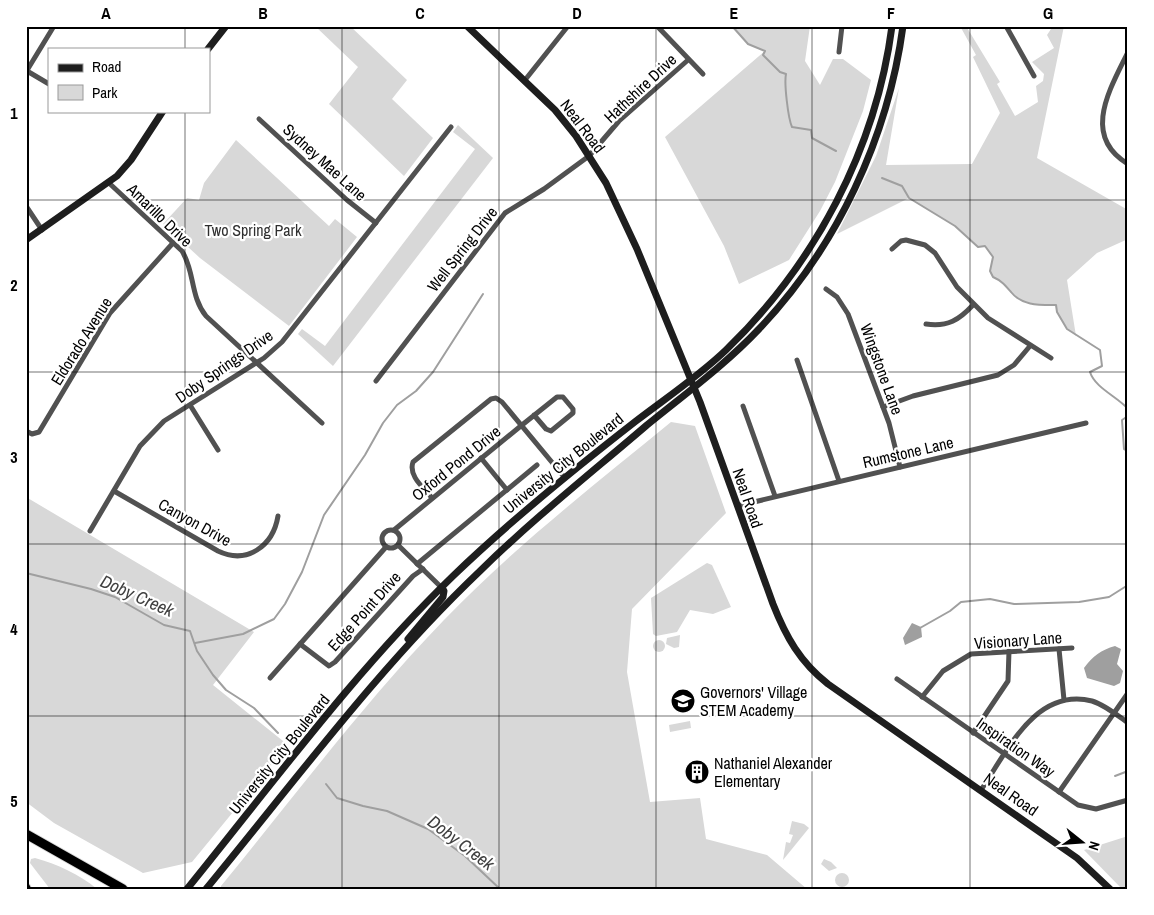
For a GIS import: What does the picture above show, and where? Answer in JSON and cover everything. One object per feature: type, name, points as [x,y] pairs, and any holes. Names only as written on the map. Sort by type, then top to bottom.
[{"type":"highway","points":[[26,834],[123,889]]},
{"type":"main road","points":[[209,48],[226,26]]},
{"type":"main road","name":"Neal Road","points":[[467,26],[525,80],[563,119],[589,156],[620,210],[694,388],[778,617],[794,649],[804,662],[828,684],[1082,862],[1110,889]]},
{"type":"main road","name":"University City Boulevard","points":[[187,889],[367,669],[442,588],[498,535],[565,478],[724,352],[758,317],[798,266],[828,218],[846,182],[870,122],[884,70],[892,26]]},
{"type":"main road","name":"University City Boulevard","points":[[206,889],[406,647],[478,572],[538,518],[735,353],[765,322],[803,276],[837,224],[864,168],[880,126],[894,78],[903,26]]},
{"type":"main road","points":[[26,240],[109,183],[131,160],[162,112]]},
{"type":"main road","points":[[406,647],[408,638],[444,595],[442,588]]},
{"type":"street","points":[[48,83],[27,71],[54,26]]},
{"type":"street","points":[[525,80],[568,26]]},
{"type":"street","points":[[657,26],[703,74]]},
{"type":"street","points":[[839,52],[842,26]]},
{"type":"street","points":[[1007,27],[1034,76]]},
{"type":"street","points":[[1128,52],[1112,85],[1102,120],[1104,134],[1109,146],[1120,159],[1128,164]]},
{"type":"street","name":"Hathshire Drive","points":[[589,156],[609,135],[618,121],[688,60]]},
{"type":"street","name":"Sydney Mae Lane","points":[[259,119],[347,200],[376,223]]},
{"type":"street","name":"Doby Springs Drive","points":[[90,531],[140,446],[151,433],[275,349],[294,329],[451,127]]},
{"type":"street","name":"Well Spring Drive","points":[[376,381],[505,213],[544,189],[589,156]]},
{"type":"street","name":"Amarillo Drive","points":[[109,183],[182,251],[189,265],[193,292],[200,309],[256,363],[322,422]]},
{"type":"street","points":[[26,206],[42,230]]},
{"type":"street","points":[[892,249],[901,241],[906,240],[925,245],[935,253],[951,279],[993,323],[1051,358]]},
{"type":"street","name":"Eldorado Avenue","points":[[26,431],[36,434],[110,313],[173,243]]},
{"type":"street","name":"Wingstone Lane","points":[[826,289],[837,297],[844,306],[883,407],[900,467]]},
{"type":"street","points":[[926,324],[949,324],[961,317],[974,305]]},
{"type":"street","points":[[883,407],[913,396],[998,376],[1014,365],[1030,346]]},
{"type":"street","points":[[797,360],[839,481]]},
{"type":"street","name":"Oxford Pond Drive","points":[[270,678],[386,547],[382,542],[382,536],[386,531],[394,530],[481,458],[534,415],[559,396],[572,409],[573,413],[551,431],[534,415]]},
{"type":"street","points":[[432,498],[412,473],[413,462],[488,400],[496,398],[502,402],[522,425],[565,478]]},
{"type":"street","points":[[190,405],[218,450]]},
{"type":"street","points":[[743,406],[775,496]]},
{"type":"street","name":"Rumstone Lane","points":[[736,506],[1086,423]]},
{"type":"street","points":[[481,458],[507,490]]},
{"type":"street","name":"Edge Point Drive","points":[[417,564],[537,465]]},
{"type":"street","name":"Canyon Drive","points":[[114,491],[231,556],[249,555],[258,550],[272,533],[278,516]]},
{"type":"street","points":[[394,530],[400,538],[398,546]]},
{"type":"street","points":[[398,546],[442,588]]},
{"type":"street","points":[[386,547],[391,549],[398,546]]},
{"type":"street","name":"Edge Point Drive","points":[[300,644],[328,666],[335,662],[412,576],[423,569]]},
{"type":"street","name":"Visionary Lane","points":[[922,697],[943,671],[971,654],[1072,648]]},
{"type":"street","points":[[1059,649],[1064,700]]},
{"type":"street","points":[[973,733],[1008,681],[1010,651]]},
{"type":"street","name":"Inspiration Way","points":[[897,679],[1059,792],[1087,808],[1105,808],[1128,800]]},
{"type":"street","points":[[1059,792],[1128,693]]},
{"type":"street","points":[[981,790],[1033,716],[1048,705],[1064,700],[1092,701],[1128,723]]},
{"type":"green space","points":[[315,26],[350,26],[407,80],[392,99],[433,138],[404,176],[329,104],[358,67]]},
{"type":"green space","points":[[732,26],[810,26],[805,61],[820,85],[833,59],[843,59],[871,80],[863,111],[835,182],[820,211],[789,260],[739,284],[724,246],[665,137],[765,51],[748,44]]},
{"type":"green space","points":[[960,26],[966,26],[1000,82],[997,84],[1015,116],[1038,102],[1036,86],[1043,81],[1044,74],[1032,62],[1054,48],[1047,35],[1053,26],[1064,26],[1037,158],[1128,210],[1128,239],[1097,253],[1067,280],[1076,336],[1063,322],[1056,306],[1032,304],[1020,300],[1003,283],[993,277],[990,271],[993,257],[985,247],[978,247],[955,226],[909,198],[837,234],[876,156],[899,88],[886,165],[972,164],[1000,113],[973,57],[976,55]]},
{"type":"green space","points":[[458,125],[493,158],[333,366],[298,334],[302,329],[325,346],[475,149],[453,132]]},
{"type":"green space","name":"Two Spring Park","points":[[236,140],[329,226],[335,219],[357,237],[289,326],[200,258],[163,224],[187,198],[199,200],[204,183]]},
{"type":"green space","points":[[671,422],[695,426],[726,513],[632,609],[627,672],[650,802],[700,798],[706,839],[767,855],[807,889],[221,889],[221,886],[329,751],[443,621],[525,543]]},
{"type":"green space","points":[[26,497],[254,632],[213,685],[288,745],[192,862],[143,873],[54,823],[26,802]]},
{"type":"green space","points":[[707,563],[712,565],[731,607],[713,614],[690,610],[677,632],[656,636],[653,634],[651,598]]},
{"type":"green space","points":[[680,635],[679,647],[674,648],[666,644],[667,638]]},
{"type":"green space","points":[[659,640],[665,646],[659,652],[653,646]]},
{"type":"green space","points":[[690,721],[691,728],[670,732],[669,725]]},
{"type":"green space","points":[[792,821],[804,824],[809,828],[783,860],[786,842],[790,843],[793,835],[789,834]]},
{"type":"green space","points":[[1128,836],[1128,889],[1122,889],[1084,850]]},
{"type":"green space","points":[[35,858],[68,870],[97,889],[50,889],[30,863],[31,859]]},
{"type":"green space","points":[[824,859],[831,862],[837,868],[829,871],[821,864]]},
{"type":"green space","points":[[842,873],[847,875],[849,880],[847,885],[842,887],[837,885],[835,880],[837,875]]},
{"type":"shaded area","points":[[912,623],[921,627],[922,637],[905,645],[903,638]]},
{"type":"shaded area","points":[[1115,646],[1121,649],[1117,664],[1123,671],[1120,683],[1114,686],[1087,678],[1084,668],[1087,664],[1101,652]]},
{"type":"waterway","points":[[732,26],[748,44],[765,51],[763,55],[780,72],[786,74],[787,101],[792,127],[811,130],[812,138],[836,151]]},
{"type":"waterway","points":[[882,178],[902,186],[909,198],[955,226],[978,247],[985,246],[993,257],[990,271],[993,277],[1003,283],[1015,297],[1032,304],[1056,305],[1057,312],[1067,329],[1100,350],[1102,366],[1090,372],[1093,378],[1102,388],[1128,409]]},
{"type":"waterway","points":[[195,643],[243,634],[274,619],[285,604],[302,572],[324,515],[365,455],[383,423],[397,405],[416,391],[433,372],[483,294]]},
{"type":"waterway","points":[[1128,416],[1122,420],[1124,449],[1128,451]]},
{"type":"waterway","name":"Doby Creek","points":[[26,573],[115,597],[164,625],[190,631],[197,651],[213,675],[226,690],[254,708],[278,733]]},
{"type":"waterway","points":[[920,628],[950,611],[961,602],[990,599],[1014,604],[1079,602],[1109,597],[1128,585]]},
{"type":"waterway","points":[[1115,776],[1128,771]]},
{"type":"waterway","name":"Doby Creek","points":[[326,784],[337,798],[387,811],[428,829],[465,856],[500,889]]},
{"type":"place","name":"Governors' Village STEM Academy","points":[[683,701]]},
{"type":"place","name":"Nathaniel Alexander Elementary","points":[[697,772]]}]
